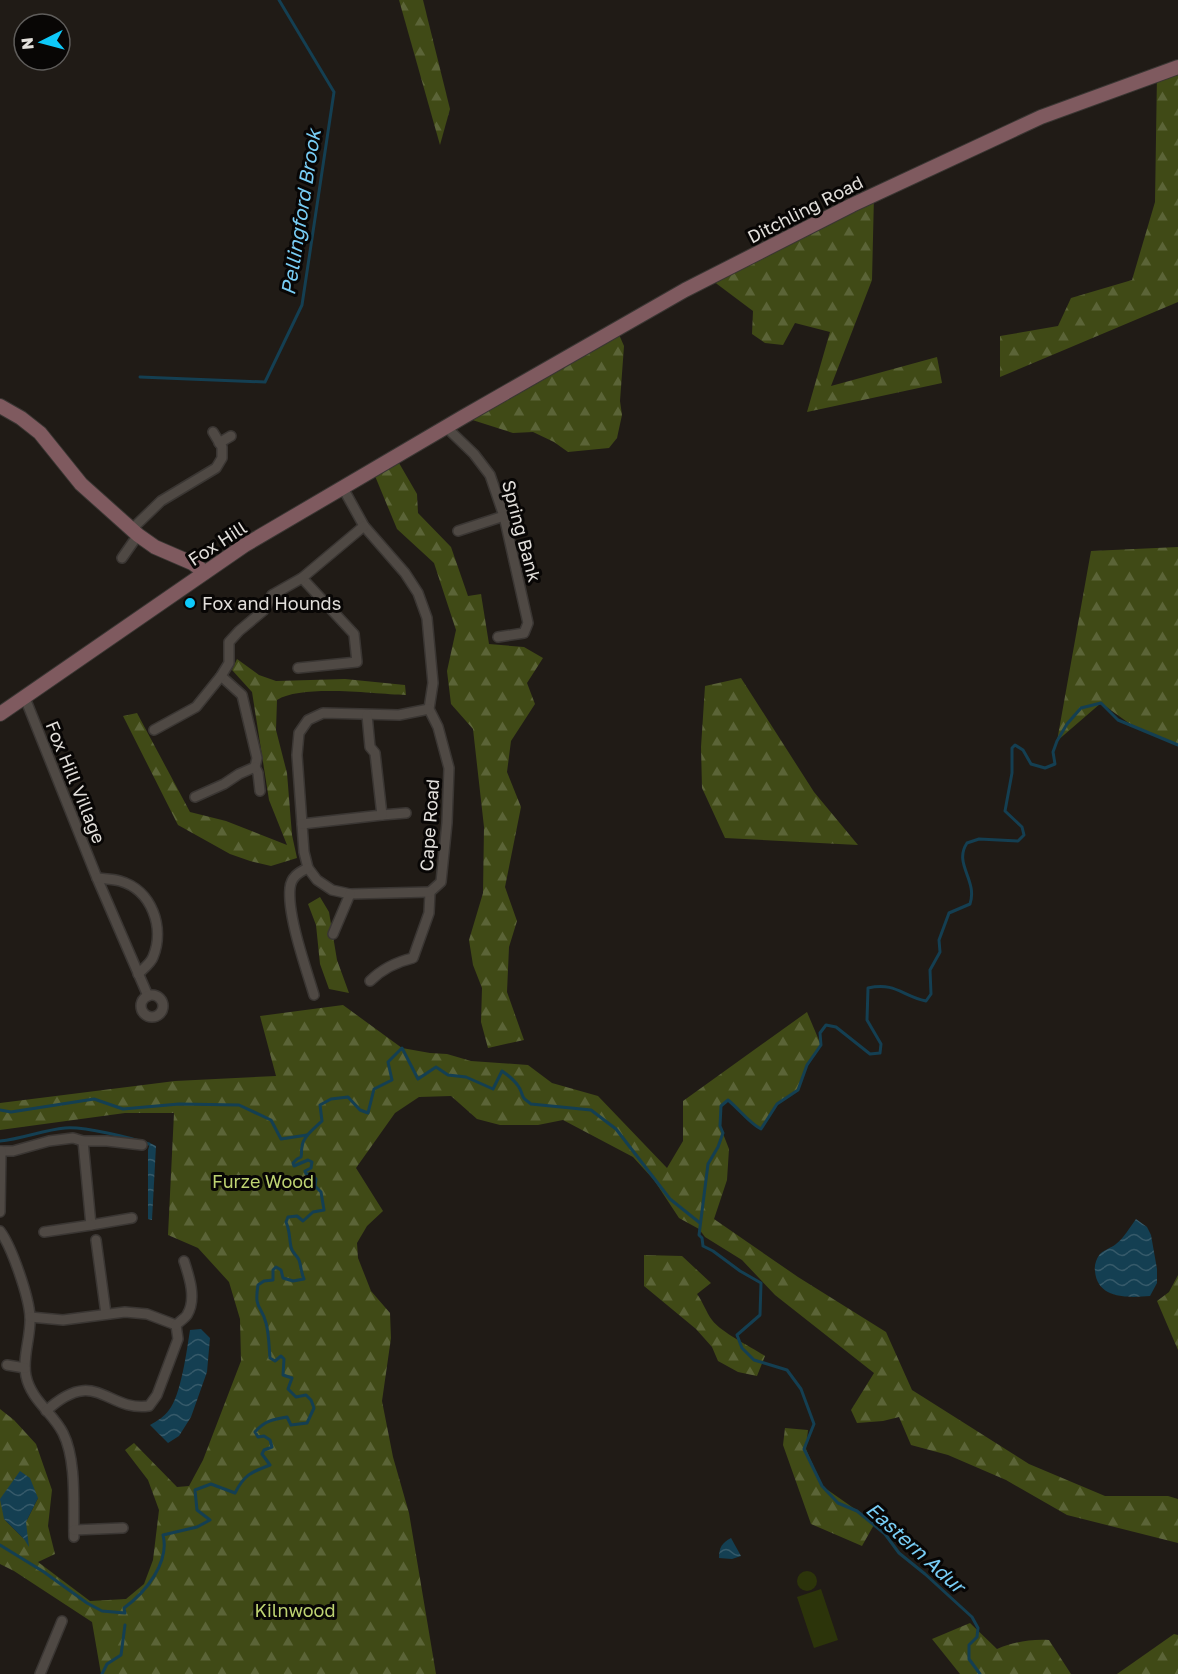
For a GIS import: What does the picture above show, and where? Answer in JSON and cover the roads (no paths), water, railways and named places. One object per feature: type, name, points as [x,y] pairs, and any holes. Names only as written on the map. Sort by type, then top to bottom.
[{"type":"main road","name":"Ditchling Road","points":[[463,417],[685,290],[852,205],[1041,117],[1178,67]]},
{"type":"main road","points":[[0,406],[21,418],[40,433],[81,484],[134,533],[155,547],[192,563],[205,572]]},
{"type":"main road","name":"Fox Hill","points":[[0,714],[245,545],[463,417]]},
{"type":"street","name":"Spring Bank","points":[[446,427],[474,454],[490,475],[504,516],[528,623],[524,633],[498,637]]},
{"type":"street","points":[[122,558],[134,533],[161,501],[216,468],[222,458],[222,447],[213,432]]},
{"type":"street","points":[[219,442],[231,436]]},
{"type":"street","name":"Cape Road","points":[[343,488],[364,526],[405,573],[421,601],[426,618],[433,682],[429,709],[438,727],[449,768],[441,882],[430,892],[429,913],[413,958],[396,962],[370,981]]},
{"type":"street","points":[[458,531],[504,516]]},
{"type":"street","points":[[154,730],[196,707],[229,663],[229,642],[238,631],[262,611],[272,595],[302,578],[364,526]]},
{"type":"street","points":[[298,668],[357,662],[354,634],[302,578]]},
{"type":"street","points":[[221,676],[242,695],[257,758],[255,767],[260,791]]},
{"type":"street","name":"Fox Hill Village","points":[[25,698],[97,878],[148,996]]},
{"type":"street","points":[[429,709],[399,715],[323,713],[308,720],[299,733],[297,754],[304,852],[308,868],[317,880],[332,890],[350,894],[430,892]]},
{"type":"street","points":[[367,715],[370,747],[375,753],[382,815]]},
{"type":"street","points":[[195,797],[255,767]]},
{"type":"street","points":[[302,824],[406,813]]},
{"type":"street","points":[[308,868],[297,874],[290,886],[296,933],[314,995]]},
{"type":"street","points":[[97,878],[122,881],[145,896],[154,913],[158,932],[153,959],[138,974]]},
{"type":"street","points":[[333,934],[350,894]]},
{"type":"street","points":[[0,1212],[1,1151],[13,1151],[49,1140],[73,1138],[83,1141],[142,1145]]},
{"type":"street","points":[[83,1141],[91,1225]]},
{"type":"street","points":[[44,1232],[132,1218]]},
{"type":"street","points":[[0,1231],[21,1278],[30,1317],[25,1368],[27,1378],[33,1394],[62,1431],[69,1447],[74,1534],[123,1528]]},
{"type":"street","points":[[96,1240],[106,1314]]},
{"type":"street","points":[[176,1324],[187,1315],[192,1297],[184,1261]]},
{"type":"street","points":[[30,1317],[63,1320],[125,1312],[147,1314],[176,1324]]},
{"type":"street","points":[[46,1411],[68,1394],[93,1390],[137,1408],[149,1406],[157,1395],[178,1339],[176,1324]]},
{"type":"street","points":[[7,1365],[25,1368]]},
{"type":"street","points":[[40,1674],[62,1621]]},
{"type":"water","points":[[150,1143],[156,1146],[152,1220],[148,1219],[148,1150]]},
{"type":"water","points":[[1136,1219],[1147,1227],[1151,1235],[1157,1283],[1150,1296],[1115,1295],[1101,1287],[1097,1280],[1095,1269],[1097,1258],[1103,1251],[1122,1239]]},
{"type":"water","points":[[201,1329],[210,1338],[207,1372],[191,1417],[179,1436],[168,1443],[150,1425],[165,1415],[173,1403],[183,1372],[190,1330]]},
{"type":"water","points":[[20,1471],[30,1478],[38,1498],[26,1522],[29,1547],[4,1519],[0,1499]]},
{"type":"water","points":[[731,1538],[741,1556],[732,1559],[719,1558],[722,1546]]},
{"type":"waterway","name":"Pellingford Brook","points":[[140,377],[265,382],[302,305],[334,92],[279,0]]},
{"type":"waterway","name":"Eastern Adur","points":[[980,1674],[969,1659],[969,1645],[977,1637],[978,1628],[972,1617],[899,1553],[885,1534],[857,1511],[838,1503],[822,1486],[804,1449],[814,1424],[801,1389],[787,1370],[754,1360],[742,1348],[737,1335],[760,1315],[761,1283],[703,1246],[699,1235],[708,1164],[723,1133],[720,1126],[721,1106],[728,1100],[761,1129],[777,1104],[798,1090],[807,1065],[821,1045],[820,1033],[826,1025],[836,1027],[870,1054],[880,1053],[881,1044],[867,1020],[868,988],[892,988],[926,1001],[931,994],[930,970],[940,952],[939,940],[949,913],[970,904],[971,887],[963,858],[963,851],[967,843],[979,839],[1018,841],[1024,835],[1022,827],[1005,811],[1012,773],[1012,748],[1015,745],[1023,750],[1031,764],[1045,768],[1055,764],[1053,752],[1067,724],[1081,708],[1101,703],[1118,720],[1178,745]]},
{"type":"waterway","points":[[0,1545],[44,1572],[87,1603],[102,1611],[125,1613],[124,1608],[148,1585],[160,1566],[163,1556],[163,1535],[197,1527],[210,1520],[197,1510],[195,1490],[211,1484],[235,1493],[249,1475],[270,1465],[262,1454],[264,1450],[272,1447],[270,1440],[264,1436],[258,1437],[255,1432],[258,1428],[270,1421],[287,1417],[291,1425],[307,1423],[314,1408],[311,1400],[306,1395],[296,1397],[288,1389],[292,1378],[283,1375],[284,1359],[281,1356],[275,1361],[270,1358],[267,1327],[257,1303],[258,1285],[264,1281],[273,1280],[273,1270],[276,1267],[281,1270],[283,1278],[293,1281],[304,1279],[299,1260],[292,1249],[286,1222],[288,1217],[297,1216],[303,1221],[313,1212],[324,1210],[321,1192],[315,1186],[316,1179],[311,1174],[306,1174],[305,1171],[311,1168],[312,1162],[308,1160],[294,1166],[293,1163],[301,1157],[303,1143],[307,1136],[322,1121],[320,1105],[331,1099],[348,1097],[360,1110],[368,1113],[374,1089],[392,1080],[388,1062],[402,1048],[418,1079],[436,1067],[448,1075],[466,1077],[493,1089],[502,1071],[514,1081],[524,1099],[531,1104],[591,1110],[616,1129],[670,1199],[700,1223]]},
{"type":"waterway","points":[[0,1110],[11,1112],[94,1099],[123,1109],[179,1104],[239,1105],[271,1120],[281,1139],[307,1135]]},
{"type":"waterway","points":[[0,1141],[57,1129],[73,1128],[107,1133],[149,1144]]},
{"type":"waterway","points":[[102,1674],[107,1664],[121,1655],[125,1625]]},
{"type":"place","name":"Fox and Hounds","points":[[190,603]]},
{"type":"park label","name":"Furze Wood","points":[[263,1181]]},
{"type":"park label","name":"Kilnwood","points":[[295,1610]]}]
